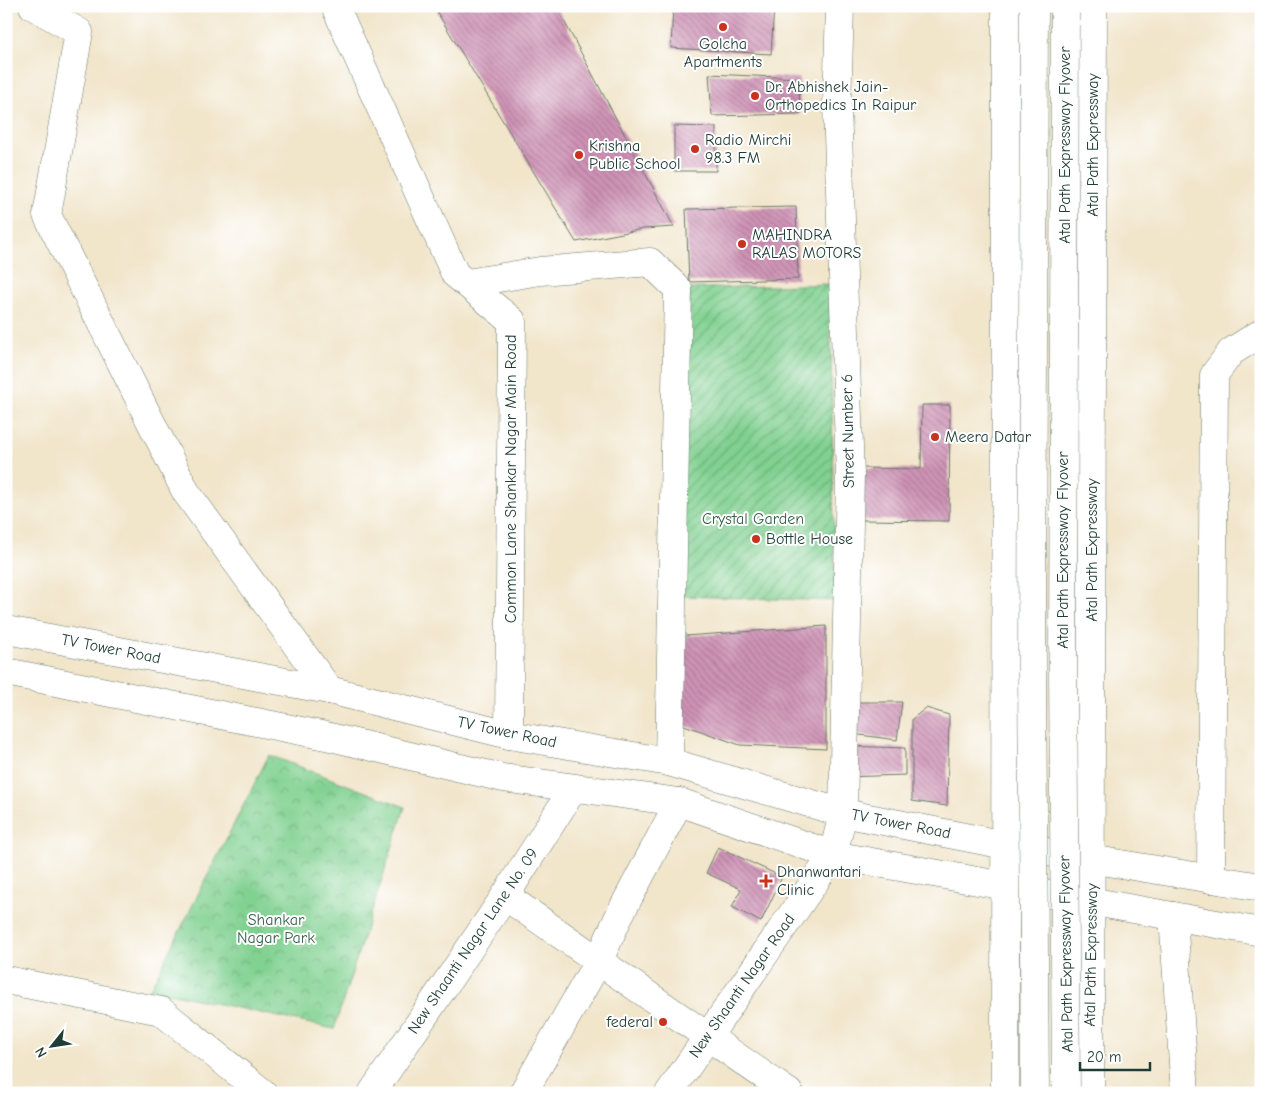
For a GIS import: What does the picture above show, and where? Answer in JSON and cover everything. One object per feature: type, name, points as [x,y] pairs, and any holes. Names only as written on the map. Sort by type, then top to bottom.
[{"type":"main road","points":[[33,6],[79,32],[47,215],[186,492],[329,690]]},
{"type":"main road","name":"Common Lane Shankar Nagar Main Road","points":[[335,6],[456,274],[512,321],[509,735]]},
{"type":"main road","name":"Street Number 6","points":[[833,855],[843,813],[850,475],[837,105],[840,6]]},
{"type":"main road","points":[[1005,1093],[1006,6]]},
{"type":"main road","name":"Atal Path Expressway Flyover","points":[[1034,6],[1032,670],[1036,1093]]},
{"type":"main road","name":"Atal Path Expressway Flyover","points":[[1065,6],[1063,670],[1066,1093]]},
{"type":"main road","name":"Atal Path Expressway","points":[[1090,1093],[1093,6]]},
{"type":"main road","points":[[466,283],[540,271],[650,262],[678,289],[669,762]]},
{"type":"main road","points":[[1211,879],[1214,375],[1231,352],[1261,333]]},
{"type":"main road","name":"TV Tower Road","points":[[6,630],[329,690],[509,735],[669,762],[843,813],[1005,845],[1261,887]]},
{"type":"main road","points":[[6,672],[326,736],[503,778],[679,802],[833,855],[1258,932],[1261,892]]},
{"type":"main road","name":"New Shaanti Nagar Lane No. 09","points":[[372,1093],[505,896],[574,788]]},
{"type":"main road","points":[[523,1093],[599,960],[620,914],[679,802]]},
{"type":"main road","name":"New Shaanti Nagar Road","points":[[669,1093],[707,1034],[833,855]]},
{"type":"main road","points":[[505,896],[707,1034],[789,1093]]},
{"type":"main road","points":[[1173,916],[1185,1093]]},
{"type":"main road","points":[[6,980],[161,1011],[263,1093]]},
{"type":"green space","name":"Crystal Garden","points":[[830,284],[835,601],[682,596],[678,289]]},
{"type":"green space","name":"Shankar Nagar Park","points":[[269,755],[405,807],[334,1029],[150,989]]},
{"type":"building","name":"Krishna Public School","points":[[449,6],[556,6],[674,227],[643,229],[576,242],[437,12]]},
{"type":"building","name":"Golcha Apartments","points":[[673,6],[774,6],[771,54],[671,48]]},
{"type":"building","name":"Dr. Abhishek Jain- Orthopedics In Raipur","points":[[709,74],[799,78],[800,114],[712,116]]},
{"type":"building","name":"Radio Mirchi 98.3 FM","points":[[674,126],[716,127],[716,171],[674,171]]},
{"type":"building","name":"MAHINDRA RALAS MOTORS","points":[[796,207],[798,279],[689,282],[686,209]]},
{"type":"building","name":"Meera Datar","points":[[922,405],[950,405],[949,521],[861,520],[861,468],[921,469]]},
{"type":"building","points":[[826,626],[826,749],[740,745],[670,720],[671,637]]},
{"type":"building","points":[[845,702],[902,702],[897,740],[845,733]]},
{"type":"building","points":[[926,708],[949,715],[947,806],[912,801],[912,719]]},
{"type":"building","points":[[844,746],[905,748],[905,775],[844,777]]},
{"type":"building","points":[[718,847],[782,877],[761,922],[732,907],[741,889],[706,873]]},
{"type":"place","name":"Golcha Apartments","points":[[723,27]]},
{"type":"place","name":"Dr. Abhishek Jain- Orthopedics In Raipur","points":[[755,96]]},
{"type":"place","name":"Radio Mirchi 98.3 FM","points":[[695,149]]},
{"type":"place","name":"Krishna Public School","points":[[579,155]]},
{"type":"place","name":"MAHINDRA RALAS MOTORS","points":[[742,244]]},
{"type":"place","name":"Meera Datar","points":[[935,437]]},
{"type":"place","name":"Bottle House","points":[[756,539]]},
{"type":"place","name":"Dhanwantari Clinic","points":[[766,881]]},
{"type":"place","name":"federal","points":[[663,1022]]}]
